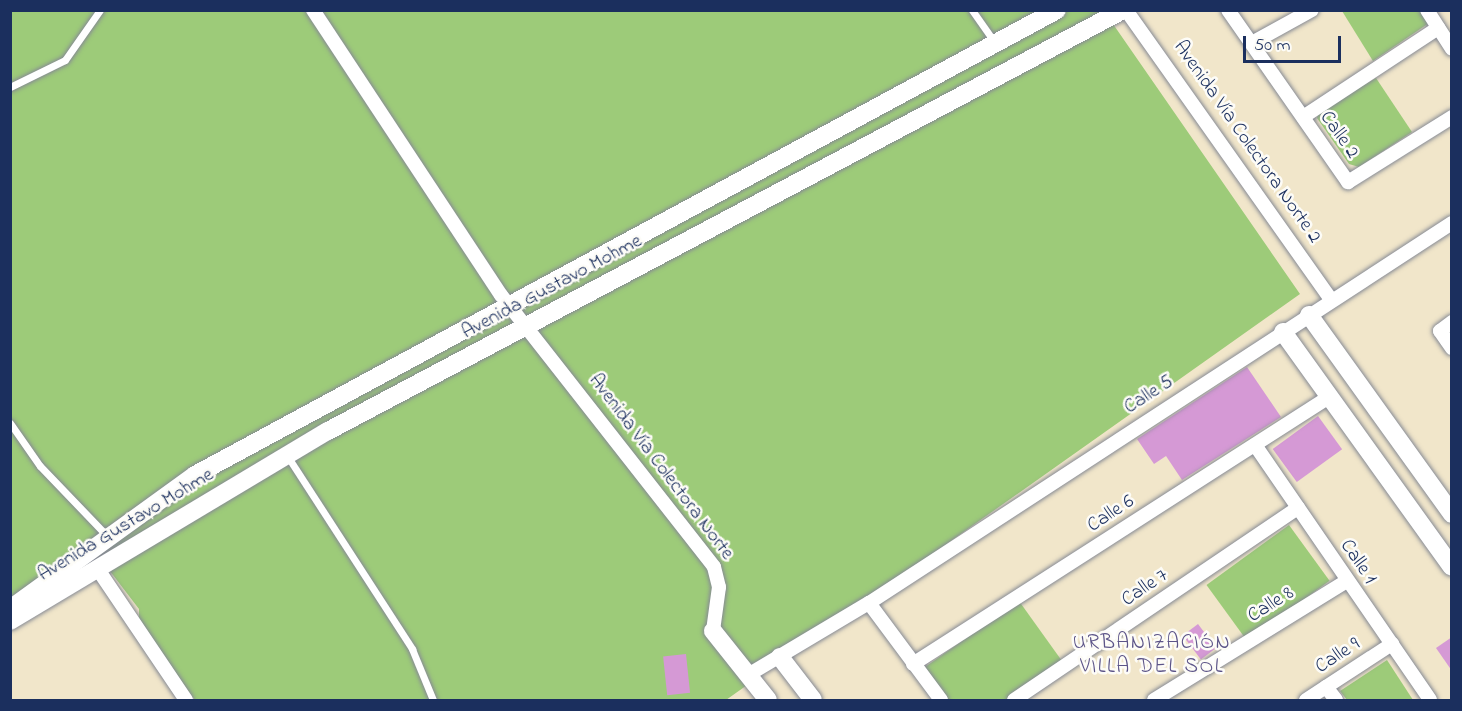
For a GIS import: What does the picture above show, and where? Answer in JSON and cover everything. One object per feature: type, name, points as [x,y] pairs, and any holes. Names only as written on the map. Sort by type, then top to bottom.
[{"type":"street","points":[[313,10],[505,301]]},
{"type":"street","name":"Avenida Gustavo Mohme","points":[[10,609],[195,476],[505,301],[1057,10]]},
{"type":"street","name":"Avenida Gustavo Mohme","points":[[10,621],[287,455],[1124,10]]},
{"type":"street","name":"Avenida Vía Colectora Norte 2","points":[[1124,10],[1331,300]]},
{"type":"street","name":"Calle 2","points":[[1228,10],[1348,182],[1452,117]]},
{"type":"street","points":[[1252,43],[1312,10]]},
{"type":"street","points":[[1427,10],[1452,49]]},
{"type":"street","points":[[1303,117],[1438,28]]},
{"type":"street","name":"Calle 5","points":[[748,675],[870,603],[1452,223]]},
{"type":"street","name":"Avenida Vía Colectora Norte","points":[[505,301],[714,567],[719,587],[713,631],[767,700]]},
{"type":"street","points":[[1309,315],[1452,514]]},
{"type":"street","points":[[1452,322],[1440,331],[1452,348]]},
{"type":"street","points":[[1283,332],[1452,567]]},
{"type":"street","name":"Calle 6","points":[[913,664],[1330,396]]},
{"type":"street","name":"Calle 1","points":[[1255,445],[1430,700]]},
{"type":"street","name":"Calle 7","points":[[1014,700],[1298,508]]},
{"type":"street","points":[[97,568],[186,700]]},
{"type":"street","name":"Calle 8","points":[[1154,700],[1347,581]]},
{"type":"street","points":[[870,603],[941,700]]},
{"type":"street","name":"Calle 9","points":[[1306,700],[1392,644]]},
{"type":"street","points":[[780,657],[813,700]]},
{"type":"street","points":[[1326,687],[1336,700]]},
{"type":"lane","points":[[10,87],[65,60],[100,10]]},
{"type":"lane","points":[[972,10],[995,44]]},
{"type":"lane","points":[[10,423],[40,466],[108,537]]},
{"type":"lane","points":[[287,455],[412,649],[433,700]]},
{"type":"green space","points":[[11,11],[1104,11],[1300,294],[726,700],[195,700],[139,625],[139,609],[103,562],[81,559],[11,606]]},
{"type":"green space","points":[[1342,11],[1421,11],[1429,23],[1373,61]]},
{"type":"green space","points":[[1376,78],[1412,132],[1359,167],[1349,164],[1317,118],[1319,111]]},
{"type":"green space","points":[[1289,525],[1330,581],[1247,641],[1206,585]]},
{"type":"green space","points":[[1019,601],[1062,661],[1006,700],[948,700],[925,667]]},
{"type":"green space","points":[[1387,660],[1413,700],[1347,700],[1340,691]]},
{"type":"building","points":[[1247,367],[1281,417],[1182,480],[1166,456],[1154,464],[1137,439]]},
{"type":"building","points":[[1318,416],[1342,449],[1297,482],[1273,449]]},
{"type":"building","points":[[1198,624],[1216,648],[1201,659],[1183,635]]},
{"type":"building","points":[[1452,637],[1452,671],[1436,648]]},
{"type":"building","points":[[686,654],[690,693],[667,695],[663,656]]},
{"type":"district","name":"URBANIZACIÓN VILLA DEL SOL","points":[[1152,655]]}]
